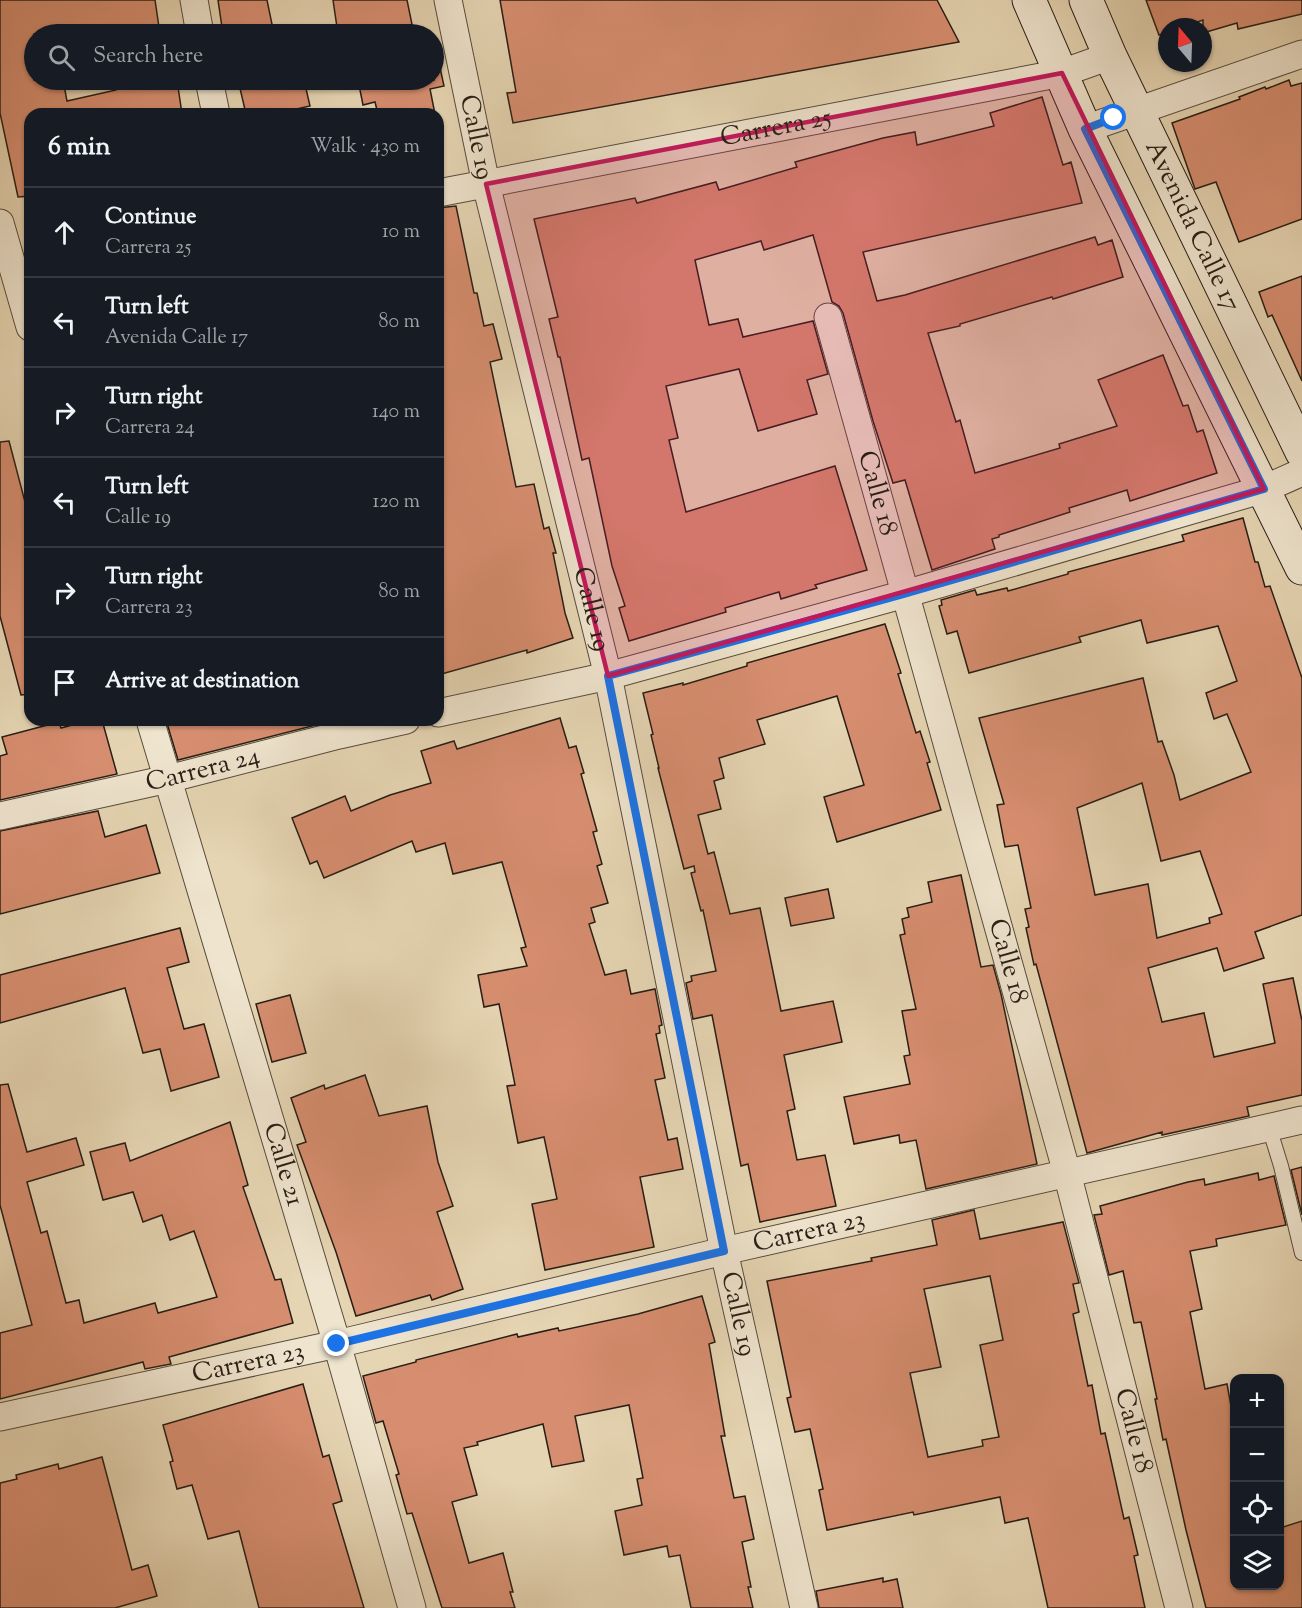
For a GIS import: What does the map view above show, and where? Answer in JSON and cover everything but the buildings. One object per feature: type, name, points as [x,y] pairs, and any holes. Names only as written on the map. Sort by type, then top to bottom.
[{"type":"main road","name":"Avenida Calle 17","points":[[1029,0],[1085,129],[1302,568]]},
{"type":"main road","name":"Avenida Calle 17","points":[[1086,0],[1110,56],[1302,452]]},
{"type":"street","points":[[194,0],[198,24]]},
{"type":"street","name":"Calle 19","points":[[448,0],[486,184],[608,676],[724,1251],[804,1608]]},
{"type":"street","points":[[1085,129],[1302,54]]},
{"type":"street","name":"Carrera 25","points":[[444,192],[1062,73],[1110,56]]},
{"type":"street","points":[[211,90],[215,108]]},
{"type":"street","points":[[0,223],[24,305]]},
{"type":"street","name":"Calle 18","points":[[828,317],[1067,1173],[1179,1608]]},
{"type":"street","points":[[444,712],[608,676],[904,594],[1264,489],[1302,472]]},
{"type":"street","name":"Calle 21","points":[[152,726],[337,1344],[412,1608]]},
{"type":"street","name":"Carrera 24","points":[[0,816],[168,779],[337,727]]},
{"type":"street","name":"Carrera 23","points":[[0,1417],[337,1344],[724,1251],[1302,1120]]},
{"type":"lane","points":[[1269,1127],[1302,1253]]},
{"type":"highlighted area","points":[[1062,73],[1264,489],[608,676],[486,184]]},
{"type":"route","points":[[337,1344],[724,1251],[608,676],[904,594],[1264,489],[1085,129],[1114,118]]}]
